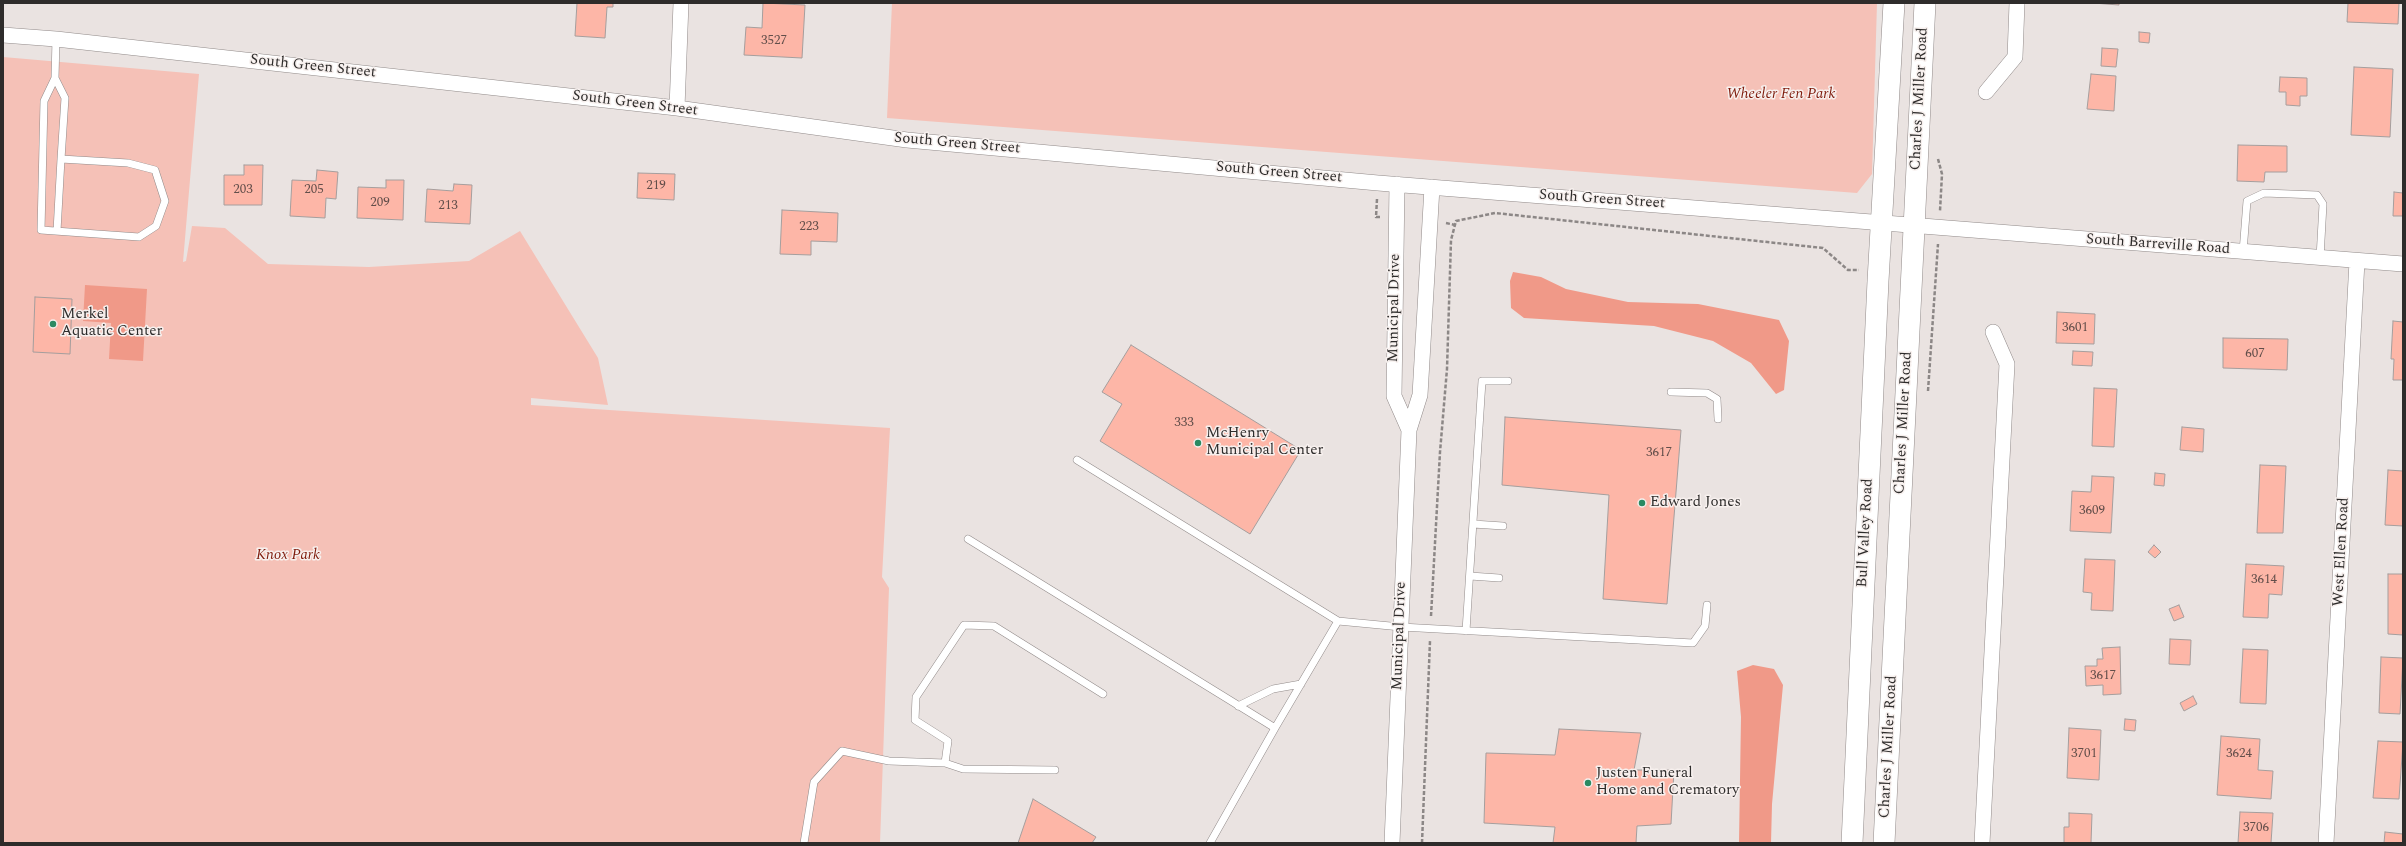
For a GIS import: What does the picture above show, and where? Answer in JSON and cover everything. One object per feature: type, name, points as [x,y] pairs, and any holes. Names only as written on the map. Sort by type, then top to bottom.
[{"type":"street","points":[[677,108],[681,3]]},
{"type":"street","name":"Charles J Miller Road","points":[[1882,222],[1894,3]]},
{"type":"street","name":"Charles J Miller Road","points":[[1884,843],[1924,3]]},
{"type":"street","points":[[1986,92],[2015,57],[2017,3]]},
{"type":"street","name":"South Green Street","points":[[3,35],[56,39],[677,108],[908,140],[1432,187],[1914,224]]},
{"type":"street","name":"Municipal Drive","points":[[1397,184],[1394,396],[1408,430]]},
{"type":"street","name":"Municipal Drive","points":[[1392,843],[1408,430],[1420,395],[1432,187]]},
{"type":"street","name":"Bull Valley Road","points":[[1852,843],[1882,222]]},
{"type":"street","name":"South Barreville Road","points":[[1914,224],[2010,234],[2403,264]]},
{"type":"street","name":"West Ellen Road","points":[[2326,843],[2357,261]]},
{"type":"street","points":[[1982,843],[2007,364],[1993,332]]},
{"type":"lane","points":[[56,39],[55,78],[44,101],[40,230],[139,237],[156,226],[165,201],[155,170],[128,163],[61,159]]},
{"type":"lane","points":[[55,78],[65,98],[57,231]]},
{"type":"lane","points":[[2243,252],[2247,201],[2264,193],[2317,195],[2323,204],[2320,258]]},
{"type":"lane","points":[[1466,631],[1482,381],[1508,381]]},
{"type":"lane","points":[[1672,392],[1707,393],[1716,399],[1718,419]]},
{"type":"lane","points":[[1077,460],[1338,621],[1401,628],[1693,643],[1705,626],[1707,605]]},
{"type":"lane","points":[[1473,524],[1502,526]]},
{"type":"lane","points":[[968,539],[1275,728]]},
{"type":"lane","points":[[1470,576],[1499,578]]},
{"type":"lane","points":[[1210,843],[1300,684],[1338,621]]},
{"type":"lane","points":[[945,764],[948,741],[915,720],[916,697],[964,625],[994,626],[1103,694]]},
{"type":"lane","points":[[1238,706],[1273,689],[1300,684]]},
{"type":"lane","points":[[804,843],[814,782],[842,751],[889,760],[945,764],[963,770],[1055,770]]},
{"type":"path","points":[[1422,843],[1440,452],[1447,368],[1450,240],[1456,221],[1495,213],[1823,248],[1848,270],[1879,270]]},
{"type":"path","points":[[1912,271],[1937,274]]},
{"type":"green space","name":"Wheeler Fen Park","points":[[892,3],[1877,3],[1872,174],[1857,193],[887,118]]},
{"type":"green space","name":"Knox Park","points":[[3,57],[199,74],[183,262],[186,261],[192,226],[225,228],[268,264],[369,267],[469,261],[520,231],[598,358],[608,405],[531,398],[531,405],[890,428],[882,577],[889,588],[880,843],[3,843]]},
{"type":"shaded area","points":[[1513,272],[1541,277],[1566,289],[1628,302],[1698,304],[1779,320],[1789,341],[1784,390],[1776,394],[1751,363],[1713,341],[1654,326],[1524,318],[1511,308],[1510,281]]},
{"type":"shaded area","points":[[85,285],[147,289],[143,361],[109,359],[111,323],[83,321]]},
{"type":"shaded area","points":[[1753,665],[1774,669],[1783,685],[1772,804],[1771,843],[1739,843],[1741,717],[1737,671]]},
{"type":"building","points":[[577,3],[613,3],[613,7],[607,7],[605,38],[575,36]]},
{"type":"building","points":[[763,3],[805,5],[802,58],[744,55],[746,27],[762,28]]},
{"type":"building","points":[[2093,3],[2119,3],[2119,5]]},
{"type":"building","points":[[2348,3],[2399,3],[2398,24],[2347,22]]},
{"type":"building","points":[[2139,32],[2150,33],[2149,43],[2139,42]]},
{"type":"building","points":[[2102,48],[2118,49],[2116,67],[2101,66]]},
{"type":"building","points":[[2354,67],[2393,69],[2390,137],[2351,135]]},
{"type":"building","points":[[2091,74],[2116,76],[2114,111],[2087,109]]},
{"type":"building","points":[[2280,77],[2307,78],[2307,96],[2300,96],[2300,106],[2286,105],[2286,92],[2279,92]]},
{"type":"building","points":[[2238,145],[2287,146],[2287,172],[2265,172],[2264,182],[2237,181]]},
{"type":"building","points":[[244,165],[263,165],[262,205],[224,205],[224,175],[244,175]]},
{"type":"building","points":[[317,170],[338,172],[336,199],[326,198],[325,218],[290,216],[292,180],[316,181]]},
{"type":"building","points":[[638,173],[675,174],[674,200],[637,198]]},
{"type":"building","points":[[386,180],[404,180],[403,220],[357,218],[358,187],[386,188]]},
{"type":"building","points":[[454,184],[472,185],[470,224],[425,222],[427,189],[453,191]]},
{"type":"building","points":[[2394,192],[2403,193],[2403,216],[2393,216]]},
{"type":"building","points":[[782,210],[838,213],[837,242],[811,241],[811,255],[780,254]]},
{"type":"building","points":[[35,297],[72,299],[70,354],[33,352]]},
{"type":"building","points":[[2057,312],[2095,314],[2094,344],[2056,343]]},
{"type":"building","points":[[2393,321],[2403,322],[2403,380],[2393,380],[2394,359],[2391,359]]},
{"type":"building","points":[[2223,338],[2288,339],[2287,370],[2223,368]]},
{"type":"building","points":[[1131,345],[1301,450],[1250,534],[1100,441],[1122,404],[1102,392]]},
{"type":"building","points":[[2073,351],[2093,352],[2092,366],[2072,365]]},
{"type":"building","points":[[2094,388],[2117,389],[2114,447],[2092,446]]},
{"type":"building","points":[[1505,417],[1681,430],[1667,604],[1603,599],[1609,495],[1502,485]]},
{"type":"building","points":[[2182,427],[2204,429],[2203,452],[2180,450]]},
{"type":"building","points":[[2260,465],[2286,466],[2283,533],[2257,533]]},
{"type":"building","points":[[2388,470],[2403,471],[2403,526],[2385,525]]},
{"type":"building","points":[[2155,473],[2165,474],[2164,486],[2154,485]]},
{"type":"building","points":[[2092,476],[2114,477],[2111,533],[2070,531],[2072,491],[2091,492]]},
{"type":"building","points":[[2154,545],[2161,552],[2155,558],[2148,552]]},
{"type":"building","points":[[2085,559],[2115,560],[2113,611],[2091,610],[2092,593],[2083,592]]},
{"type":"building","points":[[2246,564],[2284,566],[2282,595],[2269,594],[2268,618],[2243,617]]},
{"type":"building","points":[[2388,574],[2403,574],[2403,635],[2388,634]]},
{"type":"building","points":[[2179,605],[2184,617],[2174,621],[2169,609]]},
{"type":"building","points":[[2170,639],[2191,640],[2190,665],[2169,664]]},
{"type":"building","points":[[2120,647],[2121,694],[2103,695],[2103,685],[2086,686],[2085,666],[2097,666],[2097,659],[2103,659],[2102,648]]},
{"type":"building","points":[[2243,649],[2268,650],[2266,704],[2240,703]]},
{"type":"building","points":[[2381,657],[2403,658],[2400,714],[2379,713]]},
{"type":"building","points":[[2193,696],[2197,704],[2184,711],[2180,703]]},
{"type":"building","points":[[2125,719],[2136,720],[2135,731],[2124,730]]},
{"type":"building","points":[[2069,728],[2101,730],[2099,780],[2067,778]]},
{"type":"building","points":[[1559,729],[1641,733],[1634,770],[1674,770],[1671,824],[1637,826],[1636,843],[1553,843],[1555,827],[1484,823],[1486,753],[1555,755]]},
{"type":"building","points":[[2221,736],[2260,739],[2258,770],[2273,771],[2271,799],[2217,795]]},
{"type":"building","points":[[2378,741],[2403,742],[2399,799],[2373,798]]},
{"type":"building","points":[[1033,799],[1096,837],[1092,843],[1018,843]]},
{"type":"building","points":[[2240,812],[2273,813],[2271,843],[2238,843]]},
{"type":"building","points":[[2069,813],[2092,814],[2091,843],[2064,843],[2064,827],[2069,827]]},
{"type":"building","points":[[2385,832],[2403,834],[2403,843],[2384,843]]},
{"type":"place","name":"Merkel Aquatic Center","points":[[53,324]]},
{"type":"place","name":"McHenry Municipal Center","points":[[1198,443]]},
{"type":"place","name":"Edward Jones","points":[[1642,503]]},
{"type":"place","name":"Justen Funeral Home and Crematory","points":[[1588,783]]}]
